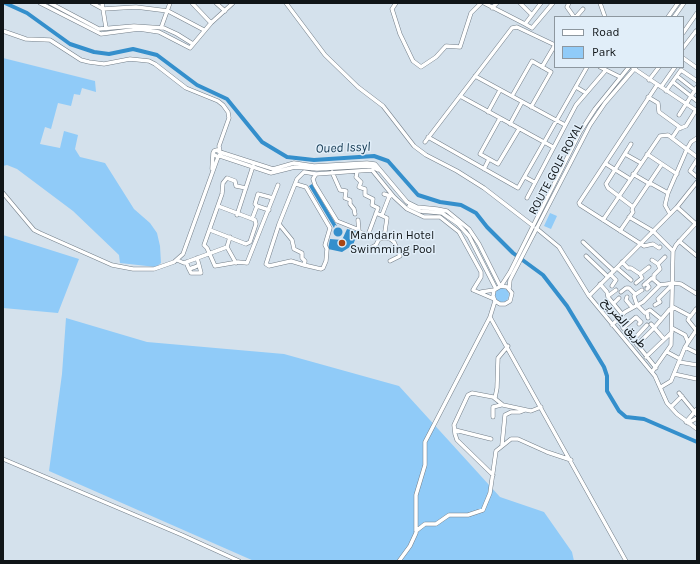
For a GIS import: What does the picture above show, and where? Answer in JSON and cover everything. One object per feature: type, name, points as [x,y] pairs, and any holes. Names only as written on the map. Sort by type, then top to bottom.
[{"type":"street","points":[[40,3],[101,34],[139,30],[159,32],[190,48],[204,30],[233,3]]},
{"type":"street","points":[[50,3],[99,29],[134,26],[161,28],[178,34],[193,44]]},
{"type":"street","points":[[92,3],[103,9],[136,5],[168,11],[204,30]]},
{"type":"street","points":[[102,3],[106,28]]},
{"type":"street","points":[[161,28],[170,3]]},
{"type":"street","points":[[192,3],[211,23]]},
{"type":"street","points":[[216,3],[225,11]]},
{"type":"street","points":[[286,3],[325,55],[358,87],[383,106],[414,146],[426,155],[471,180],[532,225]]},
{"type":"street","points":[[396,3],[392,9],[400,34],[413,61],[420,67],[436,57],[446,46],[460,47],[471,12],[482,3],[532,28],[553,3]]},
{"type":"street","points":[[492,8],[497,3]]},
{"type":"street","points":[[520,3],[532,15]]},
{"type":"street","points":[[525,24],[541,3]]},
{"type":"street","points":[[569,3],[567,7],[574,16]]},
{"type":"street","points":[[600,3],[605,16]]},
{"type":"street","points":[[669,16],[678,3]]},
{"type":"street","points":[[675,16],[684,3]]},
{"type":"street","points":[[576,16],[583,9]]},
{"type":"street","points":[[684,32],[696,15]]},
{"type":"street","points":[[425,142],[514,26],[554,45]]},
{"type":"street","points":[[684,47],[696,31],[688,26]]},
{"type":"street","points":[[3,31],[26,39],[50,40],[81,60],[89,62],[104,64],[130,59],[142,60],[155,64],[186,88],[223,104],[228,112],[229,118],[219,153],[186,248],[178,260],[164,267],[154,269],[133,269],[112,265],[40,233],[34,230],[3,193]]},
{"type":"street","points":[[542,67],[554,47]]},
{"type":"street","points":[[684,59],[696,66],[697,61]]},
{"type":"street","points":[[512,96],[532,61],[551,72],[531,107]]},
{"type":"street","points":[[428,137],[518,188],[586,68]]},
{"type":"street","points":[[602,68],[620,77]]},
{"type":"street","points":[[632,68],[697,111],[686,126],[676,130],[672,138]]},
{"type":"street","name":"ROUTE GOLF ROYAL","points":[[522,252],[590,125],[632,68]]},
{"type":"street","name":"ROUTE GOLF ROYAL","points":[[509,289],[509,282],[532,225],[580,132],[594,109],[620,77],[632,68]]},
{"type":"street","points":[[650,80],[658,68]]},
{"type":"street","points":[[661,87],[673,68]]},
{"type":"street","points":[[527,198],[565,125],[586,93],[606,70]]},
{"type":"street","points":[[666,91],[682,70],[697,81]]},
{"type":"street","points":[[475,76],[565,125]]},
{"type":"street","points":[[676,76],[696,89],[679,114]]},
{"type":"street","points":[[673,82],[697,101]]},
{"type":"street","points":[[657,85],[579,203],[644,246],[653,244],[659,248],[660,247]]},
{"type":"street","points":[[576,87],[586,93]]},
{"type":"street","points":[[488,112],[500,90]]},
{"type":"street","points":[[460,96],[553,147]]},
{"type":"street","points":[[648,97],[658,103],[659,112],[682,128]]},
{"type":"street","points":[[510,124],[522,102]]},
{"type":"street","points":[[500,118],[480,154],[498,164],[519,129]]},
{"type":"street","points":[[603,220],[660,136],[666,134],[697,158],[690,171],[697,177]]},
{"type":"street","points":[[670,214],[665,205],[668,193],[686,149],[691,142],[697,138]]},
{"type":"street","points":[[631,144],[607,180],[606,185],[633,207]]},
{"type":"street","points":[[211,174],[213,154],[219,153],[273,173],[295,167],[313,169],[374,167],[406,204],[418,211],[446,214],[462,228],[471,240],[486,269],[495,290],[493,310],[425,442],[425,465],[416,495],[416,531],[410,546],[399,561]]},
{"type":"street","points":[[625,154],[641,163]]},
{"type":"street","points":[[647,154],[677,174]]},
{"type":"street","points":[[484,169],[489,159]]},
{"type":"street","points":[[254,165],[273,169],[294,163],[314,166],[373,164],[379,168],[393,188],[407,202],[417,208],[437,208],[447,211],[466,226],[476,238],[500,286],[509,289],[512,293],[511,299],[508,303],[502,304],[493,310]]},
{"type":"street","points":[[606,164],[630,179]]},
{"type":"street","points":[[620,231],[633,212],[633,207],[662,164]]},
{"type":"street","points":[[237,215],[254,165]]},
{"type":"street","points":[[296,184],[306,187],[330,228],[325,245],[327,249],[326,261],[321,269],[291,261],[268,266],[266,264],[279,224],[297,179],[304,172],[316,174],[346,170],[357,172],[361,170],[374,171],[391,196],[402,206],[412,213],[424,217],[439,216],[459,232],[480,272],[481,277],[474,290],[481,292],[502,304]]},
{"type":"street","points":[[332,172],[340,190],[346,191],[345,198],[350,200],[350,204],[354,209],[355,214]]},
{"type":"street","points":[[357,172],[356,177],[361,182],[359,187],[365,190],[366,197],[373,199],[372,205],[378,208],[368,235]]},
{"type":"street","points":[[316,174],[313,179],[315,185],[337,220],[357,229],[359,232],[379,239],[384,238],[392,240],[400,256],[390,261]]},
{"type":"street","points":[[633,174],[668,193]]},
{"type":"street","points":[[525,177],[534,182]]},
{"type":"street","points":[[246,188],[236,186],[235,181],[226,178],[204,245],[214,266],[247,263],[278,185]]},
{"type":"street","points":[[589,296],[677,207],[697,182]]},
{"type":"street","points":[[248,244],[256,224],[254,220],[257,206],[254,204],[259,193],[273,198]]},
{"type":"street","points":[[384,194],[391,196]]},
{"type":"street","points":[[382,215],[391,196]]},
{"type":"street","points":[[218,206],[237,215],[263,224]]},
{"type":"street","points":[[257,206],[269,210]]},
{"type":"street","points":[[652,372],[671,344],[674,283],[673,251],[679,241],[696,224],[677,207]]},
{"type":"street","points":[[376,213],[386,216],[388,220],[384,238]]},
{"type":"street","points":[[629,217],[653,232],[673,251]]},
{"type":"street","points":[[357,229],[358,220]]},
{"type":"street","points":[[279,224],[292,240],[294,249],[302,252],[304,265]]},
{"type":"street","name":"طريق الضريح","points":[[536,228],[559,247],[589,296],[652,372],[671,407],[697,429]]},
{"type":"street","points":[[210,230],[254,246]]},
{"type":"street","points":[[230,237],[227,247],[236,263]]},
{"type":"street","points":[[471,240],[476,238]]},
{"type":"street","points":[[365,252],[376,245],[379,239]]},
{"type":"street","points":[[679,241],[696,255]]},
{"type":"street","points":[[583,242],[630,280]]},
{"type":"street","points":[[474,246],[479,244]]},
{"type":"street","points":[[178,260],[182,263],[186,262],[227,247]]},
{"type":"street","points":[[586,256],[616,280],[612,286]]},
{"type":"street","points":[[658,264],[665,257]]},
{"type":"street","points":[[186,262],[191,273],[201,273],[197,258]]},
{"type":"street","points":[[652,260],[658,264],[660,269],[654,275],[654,279]]},
{"type":"street","points":[[622,262],[628,268],[631,268],[640,274],[642,278],[636,283]]},
{"type":"street","points":[[189,269],[199,265]]},
{"type":"street","name":"ROUTE GOLF ROYAL","points":[[500,286],[516,265]]},
{"type":"street","points":[[486,269],[490,267]]},
{"type":"street","points":[[640,274],[649,267]]},
{"type":"street","points":[[647,289],[649,287],[645,284],[652,278],[654,279]]},
{"type":"street","points":[[654,279],[660,285]]},
{"type":"street","points":[[655,305],[660,302],[658,298],[674,283]]},
{"type":"street","points":[[612,325],[622,314],[643,302],[660,285],[674,283],[683,285],[697,294]]},
{"type":"street","points":[[600,284],[622,314]]},
{"type":"street","points":[[481,292],[495,290],[500,286]]},
{"type":"street","points":[[621,292],[628,288],[636,294]]},
{"type":"street","points":[[608,296],[616,290]]},
{"type":"street","points":[[642,290],[634,296],[637,305],[647,313],[648,318]]},
{"type":"street","points":[[627,297],[626,300],[632,307]]},
{"type":"street","points":[[614,303],[619,298]]},
{"type":"street","points":[[637,345],[670,309],[673,308],[688,311],[690,317],[688,320],[697,329],[685,347],[670,382],[661,387]]},
{"type":"street","points":[[690,317],[696,309]]},
{"type":"street","points":[[647,313],[650,310],[660,320]]},
{"type":"street","points":[[490,317],[508,346],[626,561]]},
{"type":"street","points":[[624,328],[636,317],[641,322]]},
{"type":"street","points":[[617,319],[656,368]]},
{"type":"street","points":[[633,340],[649,325],[654,328],[664,339]]},
{"type":"street","points":[[646,357],[672,330]]},
{"type":"street","points":[[672,330],[685,335],[688,342]]},
{"type":"street","points":[[495,398],[498,388],[498,358],[508,346]]},
{"type":"street","points":[[685,347],[697,353]]},
{"type":"street","points":[[667,352],[680,360],[697,365]]},
{"type":"street","points":[[674,374],[697,379]]},
{"type":"street","points":[[493,475],[458,440],[454,425],[470,394],[495,398],[503,406]]},
{"type":"street","points":[[671,407],[680,394],[696,412],[687,422]]},
{"type":"street","points":[[493,417],[492,408],[498,405],[533,411],[542,407]]},
{"type":"street","points":[[502,446],[505,416],[511,412],[526,410]]},
{"type":"street","points":[[687,422],[697,418]]},
{"type":"street","points":[[455,430],[491,438]]},
{"type":"street","points":[[416,531],[425,524],[436,524],[449,515],[468,515],[481,512],[488,500],[496,451],[511,439],[518,439],[570,460]]},
{"type":"street","points":[[3,459],[182,535],[239,561]]},
{"type":"green space","points":[[3,58],[95,81],[96,92],[82,88],[80,95],[74,94],[71,106],[58,103],[51,129],[45,127],[40,144],[60,148],[64,131],[78,135],[75,149],[80,157],[105,163],[134,209],[150,223],[157,233],[160,246],[161,263],[156,267],[120,263],[119,255],[73,211],[17,169],[7,165],[3,166]]},
{"type":"green space","points":[[550,213],[557,216],[551,229],[544,226]]},
{"type":"green space","points":[[3,235],[79,259],[58,313],[3,308]]},
{"type":"green space","points":[[502,288],[507,290],[509,295],[507,300],[502,302],[497,300],[495,295],[497,290]]},
{"type":"green space","points":[[66,318],[147,342],[284,354],[399,386],[500,497],[544,512],[572,552],[574,561],[254,561],[49,471],[62,374]]},
{"type":"shaded area","points":[[312,184],[337,226],[335,225],[334,228],[309,186]]},
{"type":"shaded area","points":[[338,227],[343,232],[338,237],[333,232]]},
{"type":"shaded area","name":"Mandarin Hotel Swimming Pool","points":[[347,229],[358,232],[353,245],[342,252],[328,249],[330,239],[342,240]]},
{"type":"waterway","name":"Oued Issyl","points":[[5,3],[27,13],[70,44],[94,52],[109,54],[133,49],[157,55],[197,85],[227,99],[262,142],[287,157],[314,160],[374,156],[388,161],[418,195],[440,202],[461,205],[476,213],[487,227],[513,253],[543,275],[567,306],[604,367],[607,376],[607,391],[619,411],[626,417],[644,419],[697,442]]},
{"type":"place","name":"Mandarin Hotel Swimming Pool","points":[[342,243]]}]
